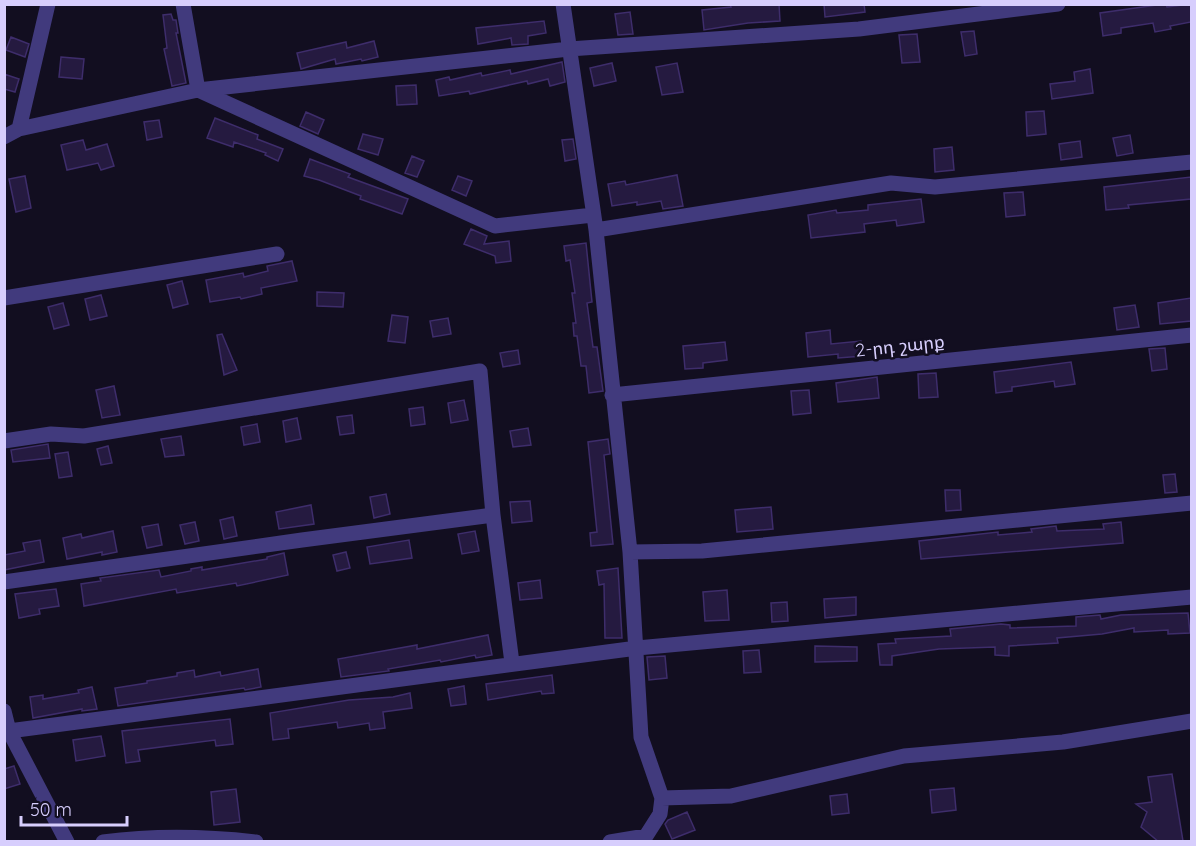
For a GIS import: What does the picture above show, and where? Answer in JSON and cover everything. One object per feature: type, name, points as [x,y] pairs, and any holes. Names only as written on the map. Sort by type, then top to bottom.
[{"type":"street","points":[[19,129],[48,4]]},
{"type":"street","points":[[183,4],[198,90]]},
{"type":"street","points":[[563,4],[594,222],[630,552],[641,737],[662,798],[660,814],[646,836],[610,842]]},
{"type":"street","points":[[4,137],[19,129],[198,90],[569,49],[859,28],[1015,7],[1058,4]]},
{"type":"street","points":[[198,90],[495,226],[594,222],[891,183],[935,187],[1191,162]]},
{"type":"street","points":[[4,298],[277,254]]},
{"type":"street","name":"2-րդ շարք","points":[[612,395],[1191,335]]},
{"type":"street","points":[[4,441],[51,434],[84,436],[480,371],[493,515],[512,663]]},
{"type":"street","points":[[630,552],[702,551],[1191,503]]},
{"type":"street","points":[[4,582],[493,515]]},
{"type":"street","points":[[9,730],[637,648],[1191,597]]},
{"type":"street","points":[[4,711],[9,730],[67,842]]},
{"type":"street","points":[[662,798],[731,796],[904,756],[1063,742],[1191,722]]},
{"type":"street","points":[[103,842],[141,837],[204,836],[256,842]]},
{"type":"building","points":[[730,4],[779,4],[780,21],[704,30],[702,10],[731,7]]},
{"type":"building","points":[[824,4],[864,4],[865,12],[825,17]]},
{"type":"building","points":[[1166,4],[1167,7],[1191,4],[1191,22],[1155,32],[1153,23],[1121,28],[1121,33],[1103,36],[1100,13]]},
{"type":"building","points":[[630,12],[633,34],[618,35],[615,14]]},
{"type":"building","points":[[171,14],[173,20],[176,20],[178,33],[176,33],[186,83],[172,86],[164,49],[167,48],[163,15]]},
{"type":"building","points":[[544,21],[546,33],[528,36],[528,44],[512,45],[511,38],[478,44],[476,28]]},
{"type":"building","points":[[974,31],[977,54],[965,56],[961,32]]},
{"type":"building","points":[[917,34],[920,62],[902,63],[899,35]]},
{"type":"building","points":[[11,37],[29,44],[25,57],[6,50]]},
{"type":"building","points":[[374,41],[378,57],[336,64],[335,59],[301,69],[297,53],[346,42],[347,48]]},
{"type":"building","points":[[61,57],[84,59],[82,79],[59,77]]},
{"type":"building","points":[[562,62],[565,82],[550,86],[548,79],[528,84],[527,81],[470,94],[469,91],[439,96],[436,80],[449,77],[450,80],[481,73],[482,76],[510,70],[511,74]]},
{"type":"building","points":[[612,63],[616,81],[594,86],[590,68]]},
{"type":"building","points":[[677,63],[683,92],[662,95],[656,67]]},
{"type":"building","points":[[1090,69],[1093,93],[1052,99],[1050,84],[1075,81],[1074,72]]},
{"type":"building","points":[[4,74],[19,79],[15,92],[4,89]]},
{"type":"building","points":[[416,85],[417,104],[397,105],[396,86]]},
{"type":"building","points":[[1044,111],[1046,134],[1027,136],[1026,112]]},
{"type":"building","points":[[306,112],[324,120],[318,134],[300,126]]},
{"type":"building","points":[[215,118],[258,135],[257,139],[283,149],[278,161],[265,155],[266,153],[234,142],[233,147],[207,138]]},
{"type":"building","points":[[159,120],[162,137],[147,140],[144,122]]},
{"type":"building","points":[[363,134],[383,139],[378,155],[358,149]]},
{"type":"building","points":[[1130,135],[1133,153],[1117,156],[1113,138]]},
{"type":"building","points":[[573,139],[576,159],[565,161],[562,140]]},
{"type":"building","points":[[83,140],[86,150],[107,144],[114,166],[101,170],[98,163],[67,170],[61,145]]},
{"type":"building","points":[[1080,141],[1082,157],[1061,160],[1059,144]]},
{"type":"building","points":[[952,147],[954,170],[935,172],[934,149]]},
{"type":"building","points":[[412,156],[424,161],[417,177],[405,173]]},
{"type":"building","points":[[310,159],[350,174],[348,177],[408,199],[402,214],[360,199],[361,196],[304,176]]},
{"type":"building","points":[[677,175],[683,206],[663,209],[661,201],[612,206],[608,184],[625,181],[626,185]]},
{"type":"building","points":[[25,176],[31,208],[16,212],[9,179]]},
{"type":"building","points":[[458,176],[472,181],[466,196],[452,190]]},
{"type":"building","points":[[1191,177],[1191,199],[1128,205],[1129,208],[1106,210],[1104,187]]},
{"type":"building","points":[[1023,192],[1025,215],[1006,217],[1004,193]]},
{"type":"building","points":[[921,199],[924,222],[897,226],[896,220],[864,224],[865,232],[811,238],[808,215],[836,210],[837,213],[868,210],[868,205]]},
{"type":"building","points":[[471,229],[487,236],[484,244],[509,241],[511,261],[496,263],[495,256],[464,244]]},
{"type":"building","points":[[586,243],[592,302],[587,303],[593,347],[597,347],[603,391],[589,393],[586,366],[581,366],[577,336],[574,336],[573,323],[576,323],[572,293],[575,293],[570,260],[566,261],[564,246]]},
{"type":"building","points":[[292,261],[297,281],[261,288],[262,294],[210,302],[206,280],[243,273],[244,277],[268,271],[267,266]]},
{"type":"building","points":[[182,281],[188,304],[173,308],[167,285]]},
{"type":"building","points":[[317,292],[344,293],[343,307],[317,306]]},
{"type":"building","points":[[101,295],[107,316],[90,320],[85,299]]},
{"type":"building","points":[[1191,298],[1191,321],[1160,324],[1158,303]]},
{"type":"building","points":[[63,303],[69,325],[54,329],[48,307]]},
{"type":"building","points":[[1135,305],[1139,327],[1117,330],[1114,308]]},
{"type":"building","points":[[392,315],[408,317],[405,343],[388,341]]},
{"type":"building","points":[[448,318],[451,334],[433,337],[430,321]]},
{"type":"building","points":[[830,330],[831,344],[861,341],[863,356],[838,358],[838,354],[808,357],[806,333]]},
{"type":"building","points":[[222,334],[237,370],[224,375],[217,335]]},
{"type":"building","points":[[725,342],[727,360],[703,363],[703,368],[685,369],[683,346]]},
{"type":"building","points":[[1165,348],[1167,369],[1152,371],[1149,349]]},
{"type":"building","points":[[518,350],[520,364],[503,367],[500,353]]},
{"type":"building","points":[[1071,362],[1075,384],[1055,387],[1054,381],[1012,387],[1012,391],[996,393],[994,372]]},
{"type":"building","points":[[936,373],[938,397],[919,398],[918,374]]},
{"type":"building","points":[[877,377],[879,398],[838,402],[836,383]]},
{"type":"building","points":[[114,386],[120,415],[102,418],[96,390]]},
{"type":"building","points":[[809,390],[811,413],[793,415],[791,391]]},
{"type":"building","points":[[464,400],[468,420],[451,423],[448,403]]},
{"type":"building","points":[[423,407],[425,424],[411,426],[409,409]]},
{"type":"building","points":[[352,415],[354,433],[340,435],[337,417]]},
{"type":"building","points":[[297,418],[301,439],[286,442],[283,421]]},
{"type":"building","points":[[257,424],[260,442],[244,445],[241,427]]},
{"type":"building","points":[[528,428],[531,445],[513,447],[510,431]]},
{"type":"building","points":[[181,436],[184,455],[165,457],[161,439]]},
{"type":"building","points":[[608,439],[610,454],[604,455],[613,544],[591,546],[590,533],[597,532],[588,442]]},
{"type":"building","points":[[48,444],[50,458],[13,462],[11,450]]},
{"type":"building","points":[[108,446],[112,463],[101,465],[97,449]]},
{"type":"building","points":[[68,452],[72,476],[59,478],[55,454]]},
{"type":"building","points":[[1175,474],[1177,492],[1165,493],[1163,475]]},
{"type":"building","points":[[945,490],[960,490],[961,510],[946,511]]},
{"type":"building","points":[[386,494],[390,514],[374,518],[370,497]]},
{"type":"building","points":[[530,501],[532,521],[512,523],[510,502]]},
{"type":"building","points":[[311,505],[314,524],[279,529],[276,512]]},
{"type":"building","points":[[771,507],[773,529],[737,532],[735,510]]},
{"type":"building","points":[[233,517],[237,536],[224,539],[220,520]]},
{"type":"building","points":[[195,522],[199,541],[185,544],[180,525]]},
{"type":"building","points":[[1121,522],[1123,543],[921,559],[919,541],[998,532],[998,535],[1032,532],[1031,529],[1056,526],[1057,531],[1104,529],[1103,524]]},
{"type":"building","points":[[158,524],[162,545],[147,548],[142,527]]},
{"type":"building","points":[[113,531],[117,552],[102,555],[102,552],[67,559],[63,538],[81,534],[82,538]]},
{"type":"building","points":[[475,531],[479,551],[462,554],[458,534]]},
{"type":"building","points":[[40,540],[44,562],[4,570],[4,555],[25,551],[23,543]]},
{"type":"building","points":[[409,540],[412,558],[370,564],[367,547]]},
{"type":"building","points":[[346,552],[350,568],[337,571],[333,555]]},
{"type":"building","points":[[284,553],[288,575],[237,586],[236,583],[177,593],[176,589],[84,606],[81,584],[101,581],[100,578],[159,570],[161,577],[202,567],[202,570],[267,559],[267,557]]},
{"type":"building","points":[[618,568],[622,638],[605,638],[604,584],[599,585],[597,571]]},
{"type":"building","points":[[540,580],[542,598],[520,600],[518,583]]},
{"type":"building","points":[[56,589],[59,606],[39,609],[40,614],[19,618],[15,594]]},
{"type":"building","points":[[727,590],[729,620],[705,621],[703,592]]},
{"type":"building","points":[[856,597],[856,615],[825,618],[824,599]]},
{"type":"building","points":[[787,602],[788,621],[772,622],[771,603]]},
{"type":"building","points":[[1188,613],[1190,633],[1168,634],[1168,630],[1134,632],[1134,628],[1102,634],[1057,638],[1058,643],[1009,646],[1009,656],[995,655],[995,647],[939,649],[892,656],[892,665],[880,665],[878,644],[896,643],[895,639],[951,636],[950,629],[1001,624],[1010,625],[1010,628],[1076,626],[1076,617],[1100,615],[1101,619],[1121,615]]},
{"type":"building","points":[[488,635],[492,655],[476,658],[475,655],[441,662],[440,660],[388,669],[389,671],[341,677],[338,659],[417,645],[417,649]]},
{"type":"building","points":[[815,646],[857,647],[857,661],[815,662]]},
{"type":"building","points":[[759,650],[761,672],[744,673],[743,651]]},
{"type":"building","points":[[665,656],[667,678],[649,680],[647,657]]},
{"type":"building","points":[[258,669],[261,687],[118,706],[115,688],[147,683],[147,681],[177,676],[177,673],[194,670],[195,677],[220,672],[221,676]]},
{"type":"building","points":[[552,675],[554,693],[542,694],[541,691],[488,700],[486,684]]},
{"type":"building","points":[[464,686],[466,704],[451,706],[448,689]]},
{"type":"building","points":[[92,687],[97,709],[82,711],[82,709],[33,718],[30,697],[43,695],[43,699],[79,693],[78,690]]},
{"type":"building","points":[[410,693],[412,708],[383,712],[385,728],[370,730],[369,723],[338,728],[337,722],[288,729],[289,738],[273,740],[270,713]]},
{"type":"building","points":[[230,719],[233,744],[216,746],[215,740],[138,750],[140,761],[126,763],[122,731]]},
{"type":"building","points":[[101,736],[105,756],[76,761],[73,740]]},
{"type":"building","points":[[14,766],[20,784],[4,789],[4,769]]},
{"type":"building","points":[[1172,774],[1183,841],[1159,842],[1141,827],[1147,812],[1136,804],[1152,802],[1148,777]]},
{"type":"building","points":[[954,788],[956,810],[932,813],[930,790]]},
{"type":"building","points":[[236,789],[240,822],[214,825],[211,792]]},
{"type":"building","points":[[847,794],[849,813],[832,815],[830,796]]},
{"type":"building","points":[[687,812],[695,830],[672,839],[665,824],[668,820]]}]
